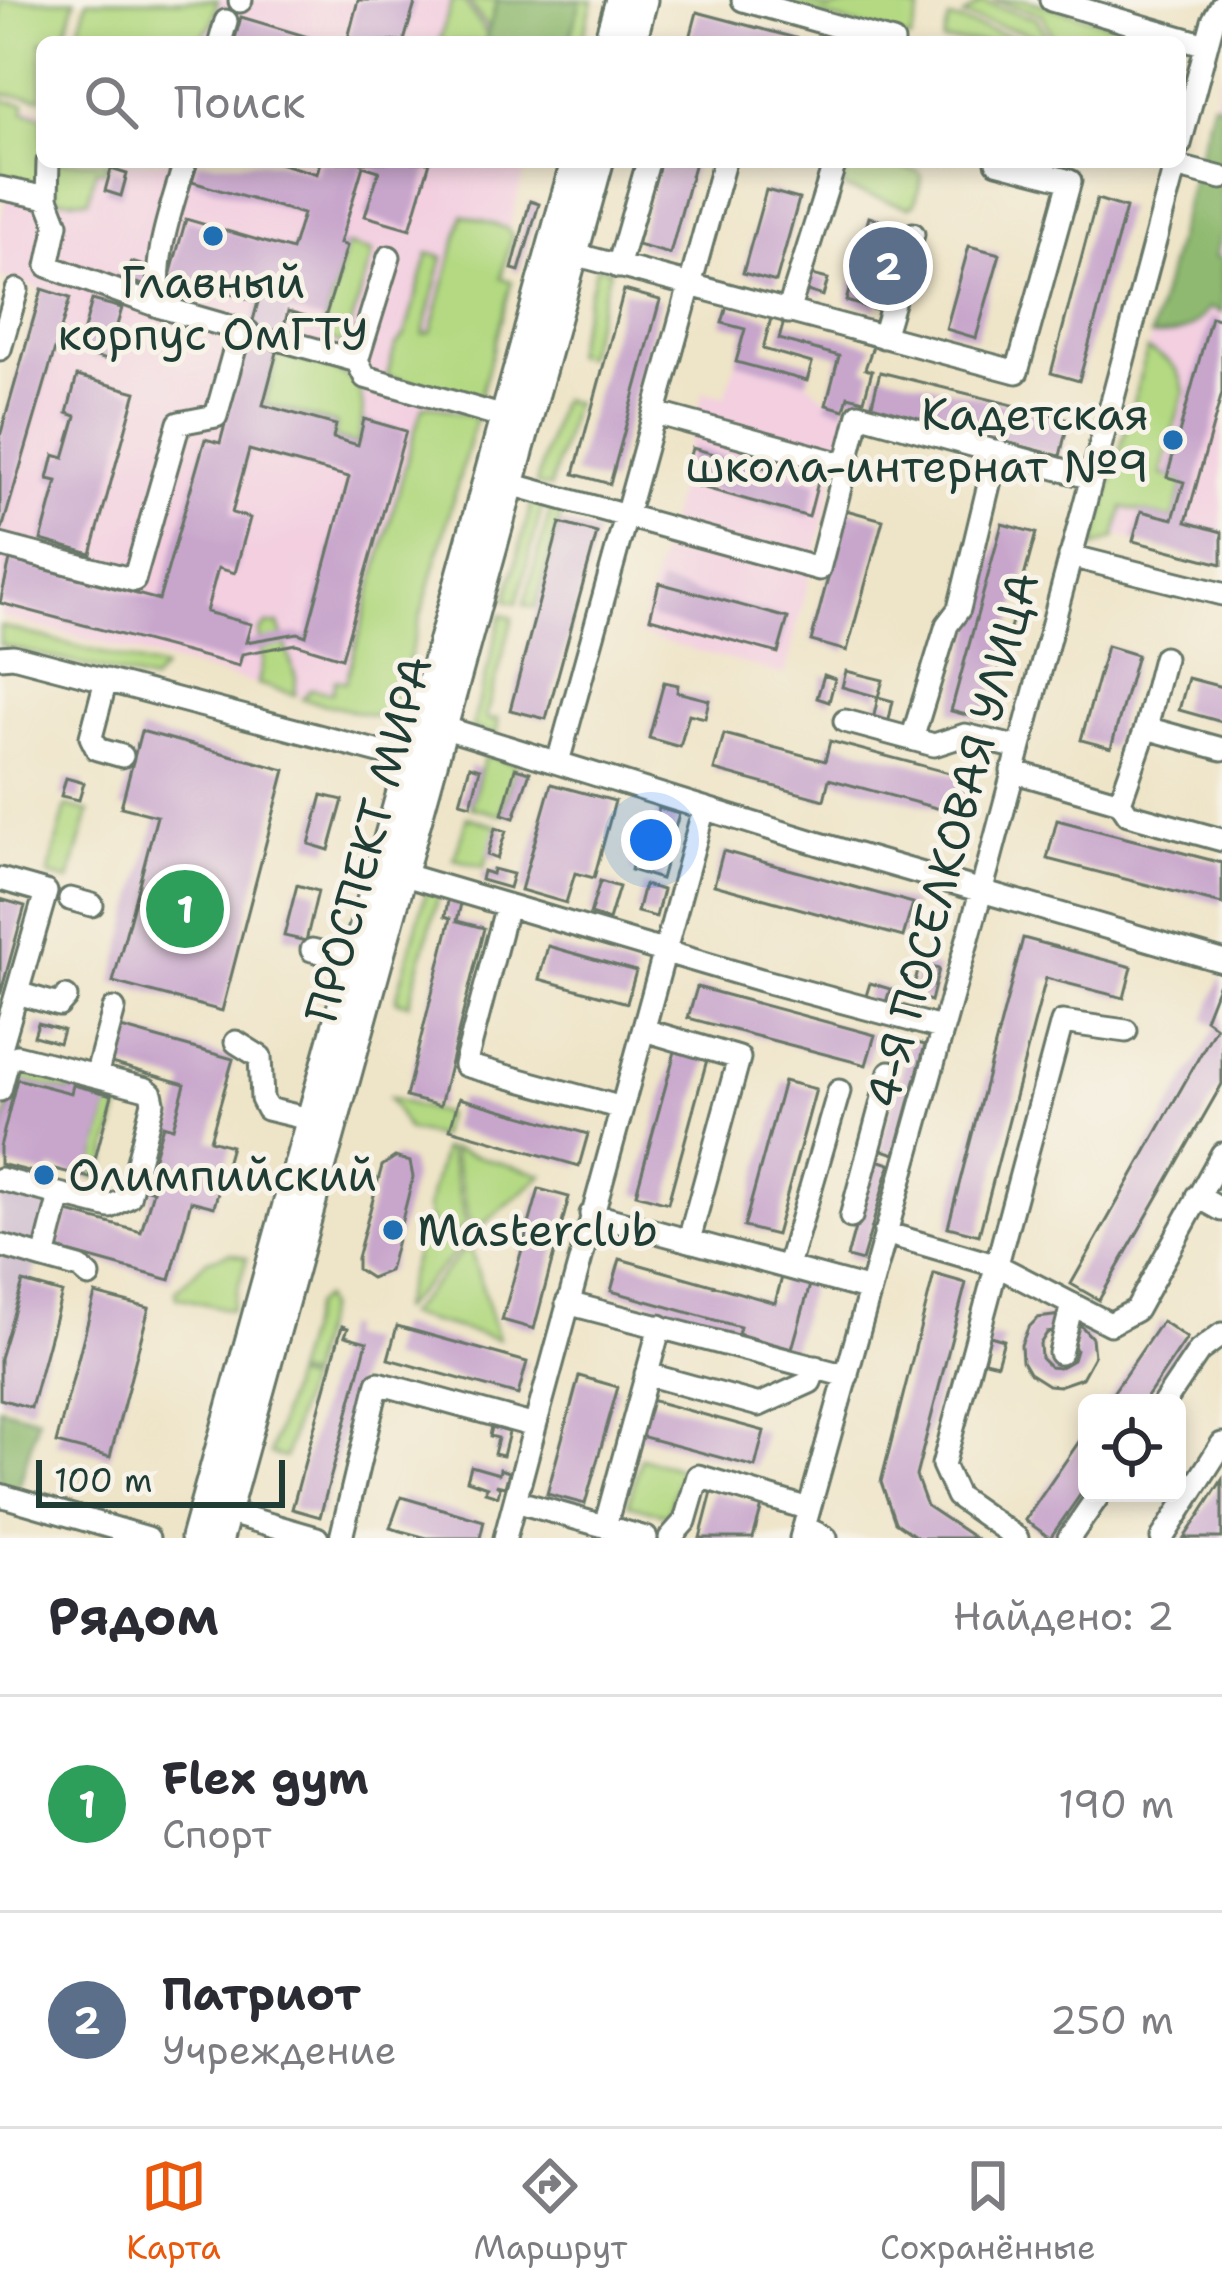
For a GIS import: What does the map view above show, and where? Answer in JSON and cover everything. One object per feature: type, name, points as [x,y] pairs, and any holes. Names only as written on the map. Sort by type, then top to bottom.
[{"type":"main road","points":[[610,36],[620,0]]},
{"type":"main road","points":[[634,36],[644,0]]},
{"type":"main road","name":"ПРОСПЕКТ МИРА","points":[[223,1525],[330,1089],[352,960],[420,762],[516,420],[574,168]]},
{"type":"main road","name":"ПРОСПЕКТ МИРА","points":[[195,1538],[310,1119],[330,1089],[401,874],[420,762],[442,727],[511,484],[516,420],[574,254],[597,168]]},
{"type":"street","points":[[743,0],[872,36]]},
{"type":"street","points":[[1051,0],[1175,36]]},
{"type":"street","name":"4-Я ПОСЕЛКОВАЯ УЛИЦА","points":[[1186,109],[1222,4]]},
{"type":"street","points":[[1186,39],[1206,45]]},
{"type":"street","points":[[1186,161],[1222,178]]},
{"type":"street","points":[[0,545],[134,580],[179,423],[216,416],[245,331],[161,308],[48,266],[57,224],[47,198],[48,168]]},
{"type":"street","points":[[161,308],[165,231],[183,168]]},
{"type":"street","points":[[618,267],[646,168]]},
{"type":"street","points":[[558,762],[722,168]]},
{"type":"street","points":[[788,312],[833,168]]},
{"type":"street","points":[[574,254],[1017,372],[1070,181],[1020,168]]},
{"type":"street","name":"4-Я ПОСЕЛКОВАЯ УЛИЦА","points":[[805,1525],[982,891],[1174,168]]},
{"type":"street","points":[[0,188],[47,198]]},
{"type":"street","points":[[883,338],[914,234]]},
{"type":"street","points":[[389,257],[357,361],[365,377],[516,420]]},
{"type":"street","points":[[0,349],[17,290]]},
{"type":"street","points":[[280,340],[357,361]]},
{"type":"street","points":[[655,413],[846,465]]},
{"type":"street","points":[[511,484],[818,569],[859,414],[1092,478]]},
{"type":"street","points":[[913,739],[947,625],[959,609],[997,451]]},
{"type":"street","points":[[1070,556],[1222,594]]},
{"type":"street","points":[[0,657],[13,656],[420,762]]},
{"type":"street","points":[[1120,802],[1165,658]]},
{"type":"street","points":[[106,680],[91,736],[97,749],[122,756]]},
{"type":"street","points":[[845,721],[934,745],[975,736],[1018,748]]},
{"type":"street","points":[[442,727],[1222,961]]},
{"type":"street","points":[[1146,728],[1222,749]]},
{"type":"street","points":[[1012,771],[1120,802],[1127,814],[1222,841]]},
{"type":"street","points":[[505,1538],[704,808]]},
{"type":"street","points":[[401,874],[941,1028]]},
{"type":"street","points":[[0,879],[46,892],[0,1051]]},
{"type":"street","points":[[70,899],[92,905]]},
{"type":"street","points":[[507,904],[465,1065],[622,1108]]},
{"type":"street","points":[[312,950],[352,960]]},
{"type":"street","points":[[16,993],[59,1005],[66,997]]},
{"type":"street","points":[[96,1076],[114,1009]]},
{"type":"street","points":[[1017,1538],[957,1496],[943,1465],[1062,1022],[1126,1031]]},
{"type":"street","points":[[644,1030],[739,1058],[689,1240]]},
{"type":"street","points":[[236,1042],[260,1057],[262,1099],[267,1109],[310,1119]]},
{"type":"street","points":[[0,1090],[8,1060],[16,1057],[152,1093],[129,1197],[110,1207],[0,1179]]},
{"type":"street","points":[[851,1217],[890,1072]]},
{"type":"street","points":[[788,1266],[839,1091]]},
{"type":"street","points":[[869,1151],[904,1162]]},
{"type":"street","points":[[885,1233],[998,1266],[1110,1324],[1136,1310],[1222,1154]]},
{"type":"street","points":[[44,1258],[61,1196]]},
{"type":"street","points":[[1197,1196],[1222,1210]]},
{"type":"street","points":[[591,1214],[870,1290]]},
{"type":"street","points":[[3,1246],[80,1268],[89,1276]]},
{"type":"street","points":[[567,1303],[847,1376]]},
{"type":"street","points":[[1060,1353],[1072,1304]]},
{"type":"street","points":[[605,1526],[660,1325]]},
{"type":"street","points":[[1170,1394],[1199,1351],[1222,1334]]},
{"type":"street","points":[[646,1375],[759,1406],[810,1382],[816,1367]]},
{"type":"street","points":[[341,1538],[378,1383],[535,1426]]},
{"type":"street","points":[[1162,1538],[1222,1444]]},
{"type":"street","points":[[670,1538],[685,1521],[698,1477],[826,1538]]},
{"type":"street","points":[[0,1495],[148,1538]]},
{"type":"street","points":[[515,1501],[646,1538]]},
{"type":"street","points":[[1069,1538],[1094,1502]]},
{"type":"street","points":[[223,1525],[317,1538]]},
{"type":"shaded area","points":[[89,0],[573,0],[563,36],[78,36]]},
{"type":"shaded area","name":"Кадетская школа-интернат №9","points":[[1222,71],[1222,564],[1099,530]]},
{"type":"shaded area","points":[[27,107],[36,109],[36,168],[525,168],[379,716],[0,617],[0,436],[42,290],[0,277],[0,223]]},
{"type":"shaded area","points":[[736,362],[807,381],[827,405],[851,412],[785,675],[639,635],[703,392],[725,397]]},
{"type":"shaded area","points":[[0,1195],[51,1208],[31,1284],[62,1293],[31,1408],[0,1399]]},
{"type":"green space","points":[[0,0],[75,0],[65,36],[36,36],[36,97],[0,94]]},
{"type":"green space","points":[[87,0],[218,0],[211,26],[202,36],[78,36]]},
{"type":"green space","points":[[452,0],[463,0],[488,36],[441,36]]},
{"type":"green space","points":[[468,0],[593,0],[584,36],[494,36]]},
{"type":"green space","points":[[497,0],[581,0],[571,36],[487,36]]},
{"type":"green space","points":[[764,0],[799,0],[829,10],[873,3],[920,10],[912,36],[896,36]]},
{"type":"green space","points":[[993,0],[1027,0],[1151,36],[1053,36],[1042,14]]},
{"type":"green space","points":[[982,2],[1037,19],[1047,36],[1038,36],[963,16]]},
{"type":"green space","points":[[949,19],[1010,36],[945,36]]},
{"type":"green space","points":[[0,100],[25,104],[24,112],[36,115],[36,168],[43,168],[44,188],[0,184]]},
{"type":"green space","points":[[1213,102],[1222,104],[1222,165],[1209,168],[1196,164]]},
{"type":"green space","points":[[53,168],[106,168],[96,169],[88,200],[57,199]]},
{"type":"green space","points":[[847,168],[905,168],[922,177],[915,203],[909,207],[846,189]]},
{"type":"green space","points":[[1193,175],[1222,182],[1222,231],[1215,257],[1222,259],[1222,312],[1209,308],[1184,331],[1151,336]]},
{"type":"green space","points":[[463,215],[506,228],[512,235],[501,278],[512,281],[479,401],[387,376],[395,346],[405,335],[428,253],[443,257],[423,334],[431,332]]},
{"type":"green space","points":[[347,245],[373,252],[345,345],[331,340],[323,328]]},
{"type":"green space","points":[[597,266],[610,270],[585,357],[572,354]]},
{"type":"green space","points":[[1147,350],[1173,365],[1182,384],[1184,392],[1161,474],[1184,482],[1173,519],[1123,507],[1115,538],[1094,547]]},
{"type":"green space","points":[[277,354],[334,370],[357,387],[362,419],[357,444],[334,437],[337,424],[265,404]]},
{"type":"green space","points":[[560,399],[574,403],[550,488],[536,484]]},
{"type":"green space","points":[[424,406],[476,418],[393,709],[378,717],[302,699],[311,689],[332,693],[335,680],[346,682],[418,420]]},
{"type":"green space","points":[[533,497],[544,500],[517,603],[506,600]]},
{"type":"green space","points":[[552,504],[563,507],[535,608],[524,605]]},
{"type":"green space","points":[[502,614],[513,618],[486,716],[498,719],[497,735],[472,728]]},
{"type":"green space","points":[[279,624],[296,678],[295,695],[258,684],[263,661],[259,632],[266,625]]},
{"type":"green space","points":[[0,626],[163,669],[152,682],[0,645]]},
{"type":"green space","points":[[485,755],[516,764],[500,815],[471,807]]},
{"type":"green space","points":[[66,806],[89,812],[69,881],[48,875]]},
{"type":"green space","points":[[467,817],[498,826],[484,867],[454,859]]},
{"type":"green space","points":[[427,888],[440,891],[409,1004],[396,1000]]},
{"type":"green space","points":[[21,1071],[123,1096],[101,1179],[91,1176],[111,1096],[73,1086],[71,1093],[18,1080],[0,1145],[15,1076]]},
{"type":"green space","points":[[389,1098],[445,1114],[439,1137],[408,1130]]},
{"type":"green space","points":[[443,1149],[448,1150],[466,1223],[458,1233],[431,1224],[427,1208]]},
{"type":"green space","points":[[452,1149],[543,1175],[481,1226],[470,1221]]},
{"type":"green space","points":[[431,1230],[458,1237],[461,1247],[399,1311],[420,1237]]},
{"type":"green space","points":[[465,1249],[471,1250],[498,1339],[406,1315]]},
{"type":"green space","points":[[230,1253],[247,1258],[231,1310],[177,1297],[176,1291],[207,1260]]},
{"type":"green space","points":[[322,1298],[326,1308],[307,1378],[293,1374],[313,1306]]},
{"type":"green space","points":[[292,1377],[306,1381],[285,1458],[270,1454]]},
{"type":"green space","points":[[0,1407],[38,1418],[20,1484],[12,1489],[0,1487]]},
{"type":"green space","points":[[641,1458],[681,1469],[668,1515],[628,1504]]},
{"type":"building","points":[[358,0],[416,0],[405,36],[349,36]]},
{"type":"building","points":[[697,12],[788,36],[691,36]]},
{"type":"building","points":[[241,17],[305,36],[236,36]]},
{"type":"building","points":[[196,168],[296,168],[317,174],[318,168],[362,168],[340,243],[347,246],[324,321],[288,311],[263,405],[336,425],[333,438],[358,445],[364,419],[406,431],[342,658],[296,644],[242,654],[239,666],[0,603],[10,560],[159,600],[205,439],[220,443],[258,302],[170,276],[186,219],[292,250],[303,214],[192,182]],"holes":[[[249,450],[349,477],[306,636],[298,633],[246,642],[251,624],[206,612],[218,568],[235,573],[250,518],[232,513]]]},
{"type":"building","points":[[369,168],[428,168],[410,229],[365,216],[379,171]]},
{"type":"building","points":[[658,168],[693,168],[670,254],[637,245]]},
{"type":"building","points":[[111,169],[127,174],[121,196],[105,191]]},
{"type":"building","points":[[766,190],[799,199],[776,282],[743,273]]},
{"type":"building","points":[[1097,199],[1126,208],[1079,381],[1051,373]]},
{"type":"building","points":[[530,201],[539,204],[519,271],[512,269]]},
{"type":"building","points":[[869,217],[899,226],[876,310],[846,301]]},
{"type":"building","points":[[969,246],[1000,254],[976,338],[946,329]]},
{"type":"building","points":[[131,262],[155,269],[150,287],[126,280]]},
{"type":"building","points":[[808,274],[828,279],[823,296],[804,290]]},
{"type":"building","points":[[42,289],[70,298],[0,536],[0,436]]},
{"type":"building","points":[[624,290],[660,300],[610,484],[574,474]]},
{"type":"building","points":[[92,300],[122,308],[107,360],[78,352]]},
{"type":"building","points":[[727,306],[771,318],[763,349],[812,363],[807,381],[736,362],[745,329],[722,323]]},
{"type":"building","points":[[1211,317],[1222,320],[1222,393],[1186,522],[1222,532],[1222,564],[1133,541],[1141,511],[1173,519],[1184,482],[1167,477]]},
{"type":"building","points":[[784,321],[873,346],[865,369],[872,371],[864,400],[848,396],[844,410],[826,405],[839,356],[779,339]]},
{"type":"building","points":[[880,372],[1069,419],[1060,456],[871,408]]},
{"type":"building","points":[[77,376],[136,392],[91,554],[41,540],[57,481],[48,479],[54,455],[64,458],[76,416],[67,413]]},
{"type":"building","points":[[692,448],[818,482],[809,517],[683,482]]},
{"type":"building","points":[[846,510],[883,520],[847,651],[811,641]]},
{"type":"building","points":[[560,523],[597,533],[546,719],[510,710]]},
{"type":"building","points":[[1002,524],[1036,533],[985,720],[951,711]]},
{"type":"building","points":[[659,583],[788,618],[778,653],[650,618]]},
{"type":"building","points":[[1107,646],[1137,655],[1111,748],[1081,740]]},
{"type":"building","points":[[846,671],[883,680],[878,697],[842,687]]},
{"type":"building","points":[[824,675],[835,679],[829,702],[817,698]]},
{"type":"building","points":[[1188,678],[1222,687],[1222,722],[1179,710]]},
{"type":"building","points":[[664,682],[678,685],[677,692],[709,700],[705,718],[689,714],[680,747],[649,738]]},
{"type":"building","points":[[878,697],[893,701],[888,724],[873,720]]},
{"type":"building","points":[[141,731],[285,770],[222,1011],[113,982],[157,816],[121,807]]},
{"type":"building","points":[[724,734],[825,761],[830,741],[972,779],[962,815],[829,779],[824,800],[714,770]]},
{"type":"building","points":[[470,766],[480,769],[471,805],[460,802]]},
{"type":"building","points":[[515,768],[530,772],[514,818],[502,814]]},
{"type":"building","points":[[66,778],[84,783],[79,800],[61,796]]},
{"type":"building","points":[[551,784],[615,801],[594,878],[575,873],[566,903],[521,890]]},
{"type":"building","points":[[322,795],[343,800],[329,850],[309,844]]},
{"type":"building","points":[[659,808],[679,814],[661,879],[631,870],[634,856],[645,859]]},
{"type":"building","points":[[1057,820],[1222,863],[1222,904],[1047,859]]},
{"type":"building","points":[[495,828],[506,831],[497,859],[487,855]]},
{"type":"building","points":[[723,851],[913,903],[903,937],[714,885]]},
{"type":"building","points":[[493,869],[513,874],[509,888],[481,880],[483,871],[492,874]]},
{"type":"building","points":[[600,881],[619,887],[609,920],[590,914]]},
{"type":"building","points":[[297,885],[318,891],[306,941],[284,936]]},
{"type":"building","points":[[644,885],[663,890],[656,917],[637,912]]},
{"type":"building","points":[[449,896],[462,899],[457,921],[484,928],[440,1106],[406,1097],[451,918],[445,916]]},
{"type":"building","points":[[0,899],[25,906],[1,992],[0,991]]},
{"type":"building","points":[[1023,938],[1132,967],[1124,998],[1046,978],[979,1235],[948,1227]]},
{"type":"building","points":[[548,946],[636,971],[627,1003],[539,979]]},
{"type":"building","points":[[920,964],[939,969],[931,1001],[911,995]]},
{"type":"building","points":[[1222,975],[1222,1084],[1099,1300],[1071,1284],[1216,1027],[1205,1019]]},
{"type":"building","points":[[870,983],[890,989],[885,1006],[865,999]]},
{"type":"building","points":[[697,987],[875,1035],[866,1065],[688,1018]]},
{"type":"building","points":[[38,1023],[63,1030],[59,1043],[34,1036]]},
{"type":"building","points":[[121,1028],[233,1059],[210,1140],[231,1146],[214,1207],[191,1201],[170,1280],[57,1249],[68,1212],[141,1232],[153,1191],[145,1188],[163,1125],[173,1128],[185,1084],[111,1063]]},
{"type":"building","points":[[910,1041],[925,1045],[895,1154],[880,1149]]},
{"type":"building","points":[[676,1048],[708,1056],[668,1203],[636,1194]]},
{"type":"building","points":[[17,1079],[71,1093],[73,1085],[112,1095],[90,1178],[51,1168],[49,1176],[0,1164]]},
{"type":"building","points":[[784,1081],[816,1089],[776,1235],[744,1227]]},
{"type":"building","points":[[459,1098],[588,1134],[579,1166],[450,1129]]},
{"type":"building","points":[[395,1157],[410,1162],[413,1177],[389,1271],[371,1278],[357,1269],[357,1258],[382,1166]]},
{"type":"building","points":[[874,1159],[890,1164],[862,1261],[847,1257]]},
{"type":"building","points":[[539,1189],[569,1197],[534,1329],[502,1320]]},
{"type":"building","points":[[620,1259],[775,1303],[782,1277],[810,1285],[792,1349],[738,1334],[740,1327],[611,1291]]},
{"type":"building","points":[[934,1274],[966,1283],[916,1476],[927,1506],[975,1538],[918,1538],[895,1522],[881,1482]]},
{"type":"building","points":[[23,1282],[62,1293],[31,1408],[0,1399],[0,1358]]},
{"type":"building","points":[[95,1294],[149,1308],[110,1457],[56,1443]]},
{"type":"building","points":[[1061,1315],[1060,1331],[1047,1333],[1040,1344],[1041,1358],[1059,1368],[1073,1360],[1076,1350],[1068,1333],[1075,1319],[1092,1338],[1094,1356],[1082,1378],[1048,1385],[1029,1373],[1021,1345],[1038,1318]]},
{"type":"building","points":[[1162,1321],[1187,1338],[1149,1394],[1112,1394]]},
{"type":"building","points":[[342,1326],[348,1328],[345,1336],[367,1342],[320,1517],[292,1509]]},
{"type":"building","points":[[397,1326],[527,1362],[518,1395],[388,1359]]},
{"type":"building","points":[[990,1336],[1004,1340],[997,1364],[984,1361]]},
{"type":"building","points":[[579,1376],[618,1387],[585,1504],[547,1494]]},
{"type":"building","points":[[643,1398],[764,1431],[755,1467],[633,1434]]},
{"type":"building","points":[[492,1427],[509,1432],[503,1456],[494,1454],[498,1438],[490,1436]]},
{"type":"building","points":[[1078,1443],[1078,1498],[1050,1538],[1025,1520]]},
{"type":"building","points":[[471,1466],[509,1472],[505,1487],[496,1485],[498,1496],[467,1480]]},
{"type":"building","points":[[1222,1480],[1222,1538],[1184,1538],[1199,1516]]},
{"type":"building","points":[[712,1492],[762,1506],[753,1538],[700,1538]]},
{"type":"building","points":[[401,1497],[484,1521],[480,1538],[427,1538],[390,1528]]},
{"type":"place","name":"Главный корпус ОмГТУ","points":[[213,236]]},
{"type":"place","name":"Патриот","points":[[888,266]]},
{"type":"place","name":"Кадетская школа-интернат №9","points":[[1173,440]]},
{"type":"place","name":"Flex gym","points":[[185,909]]},
{"type":"place","name":"Олимпийский","points":[[44,1175]]},
{"type":"place","name":"Masterclub","points":[[393,1230]]}]
